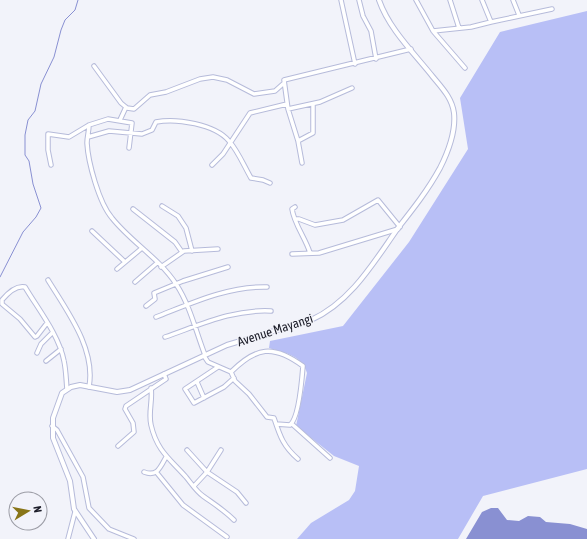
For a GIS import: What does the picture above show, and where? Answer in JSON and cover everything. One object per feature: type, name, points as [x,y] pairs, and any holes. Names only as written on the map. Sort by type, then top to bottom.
[{"type":"street","points":[[341,0],[355,64]]},
{"type":"street","points":[[359,0],[363,16],[371,31],[376,59]]},
{"type":"street","name":"Avenue Mayangi","points":[[67,388],[75,386],[89,387],[112,392],[124,392],[134,389],[204,355],[239,341],[272,332],[320,315],[353,288],[371,268],[435,178],[446,156],[454,118],[452,103],[448,96],[391,24],[378,0]]},
{"type":"street","points":[[416,0],[433,32],[465,68]]},
{"type":"street","points":[[450,0],[459,28]]},
{"type":"street","points":[[482,0],[491,22]]},
{"type":"street","points":[[513,0],[518,16]]},
{"type":"street","points":[[433,32],[471,27],[552,9]]},
{"type":"street","points":[[94,66],[126,107],[136,108],[150,95],[166,92],[200,79],[215,77],[225,80],[254,94],[275,91],[284,83],[285,79],[293,76],[355,64],[411,49]]},
{"type":"street","points":[[284,83],[288,109],[298,142],[302,163]]},
{"type":"street","points":[[288,109],[313,104],[352,88]]},
{"type":"street","points":[[212,165],[223,154],[230,141],[252,111],[287,104]]},
{"type":"street","points":[[298,142],[312,133],[313,104]]},
{"type":"street","points":[[120,120],[126,107]]},
{"type":"street","points":[[51,165],[48,150],[48,134],[69,137],[89,125],[108,119],[132,123],[132,134],[129,148]]},
{"type":"street","points":[[88,137],[109,131],[132,134],[146,133],[152,130],[156,122],[173,119],[220,133],[230,141],[251,178],[270,183]]},
{"type":"street","points":[[89,125],[87,143],[91,164],[104,206],[114,222],[142,248],[176,284],[187,305],[206,360],[231,372],[234,378],[267,417],[274,418],[285,445],[298,459]]},
{"type":"street","points":[[292,254],[319,253],[399,228],[378,200],[344,220],[315,225],[300,219],[296,220]]},
{"type":"street","points":[[162,206],[178,216],[186,228],[192,251]]},
{"type":"street","points":[[295,207],[292,210],[310,253]]},
{"type":"street","points":[[133,209],[175,242],[182,252]]},
{"type":"street","points":[[92,231],[125,262]]},
{"type":"street","points":[[117,268],[142,248]]},
{"type":"street","points":[[161,267],[182,252],[218,249]]},
{"type":"street","points":[[135,282],[157,263]]},
{"type":"street","points":[[146,306],[155,299],[154,293],[210,271],[228,267]]},
{"type":"street","points":[[48,280],[67,310],[89,356],[91,373],[89,387]]},
{"type":"street","points":[[47,323],[35,337],[20,319],[2,304],[2,300],[9,292],[23,286],[47,323],[61,349],[67,388],[55,408],[52,426],[54,443],[70,481],[75,512],[68,539]]},
{"type":"street","points":[[156,317],[240,287],[267,287]]},
{"type":"street","points":[[165,337],[215,318],[252,311],[271,311]]},
{"type":"street","points":[[37,353],[41,344],[52,333]]},
{"type":"street","points":[[46,361],[61,349]]},
{"type":"street","points":[[231,372],[245,358],[268,350],[298,361],[303,366],[300,398],[292,424]]},
{"type":"street","points":[[218,367],[185,389],[194,403],[224,386],[234,378]]},
{"type":"street","points":[[118,446],[134,432],[133,424],[125,409],[126,406],[150,388],[166,379],[164,374]]},
{"type":"street","points":[[197,382],[204,398]]},
{"type":"street","points":[[150,388],[152,399],[149,414],[151,424],[157,442],[166,457],[201,494],[220,506],[234,520]]},
{"type":"street","points":[[276,424],[292,424],[330,458]]},
{"type":"street","points":[[52,426],[57,430],[80,471],[89,508],[109,529],[134,539]]},
{"type":"street","points":[[187,450],[207,472],[237,492],[246,503]]},
{"type":"street","points":[[194,486],[207,472],[221,450]]},
{"type":"street","points":[[144,472],[152,475],[157,473],[166,457]]},
{"type":"street","points":[[157,473],[183,505],[227,537]]},
{"type":"street","points":[[75,512],[94,539]]},
{"type":"shaded area","points":[[587,11],[587,469],[483,496],[458,539],[297,539],[311,523],[349,500],[355,491],[359,466],[334,456],[296,426],[307,373],[305,367],[297,358],[287,353],[269,348],[270,341],[343,326],[409,242],[468,149],[460,98],[500,32]]},
{"type":"shaded area","points":[[491,508],[498,508],[507,520],[519,521],[528,516],[540,517],[546,522],[570,524],[587,529],[587,539],[466,539],[482,512]]},
{"type":"waterway","points":[[0,277],[23,232],[36,217],[41,208],[33,184],[29,161],[25,155],[25,135],[28,120],[35,111],[41,84],[54,57],[61,30],[65,20],[75,10],[78,0]]}]
